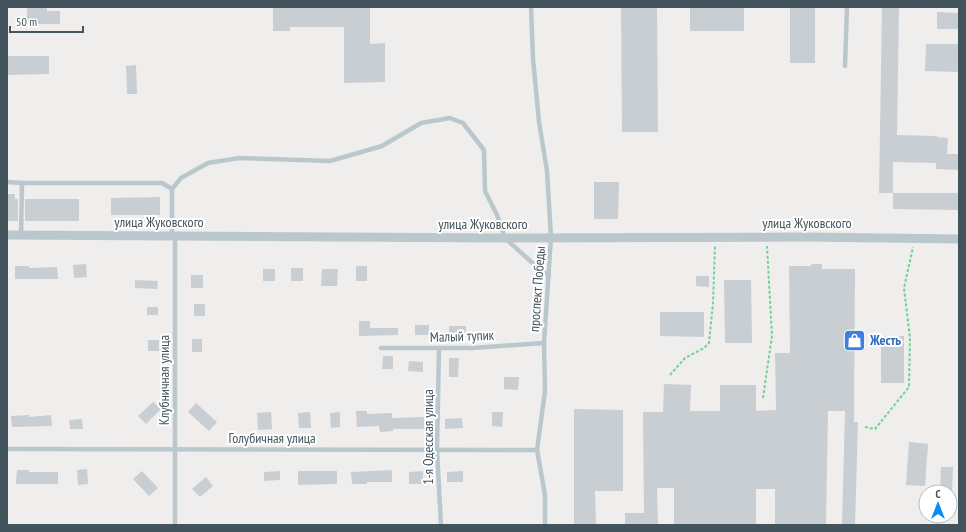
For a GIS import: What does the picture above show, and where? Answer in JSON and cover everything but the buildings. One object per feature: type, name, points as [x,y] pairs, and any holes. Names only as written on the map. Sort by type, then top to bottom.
[{"type":"street","name":"улица Жуковского","points":[[7,235],[505,238],[959,238]]},
{"type":"lane","name":"проспект Победы","points":[[531,7],[533,59],[539,122],[547,171],[551,237],[544,343],[545,391],[536,450],[545,495],[545,525]]},
{"type":"lane","points":[[845,66],[847,7]]},
{"type":"lane","points":[[7,182],[162,183],[172,189],[181,178],[208,163],[239,158],[330,161],[382,146],[421,123],[450,118],[463,123],[484,150],[485,191],[497,215],[505,238],[549,276]]},
{"type":"lane","points":[[21,235],[22,183]]},
{"type":"lane","name":"Клубничная улица","points":[[172,189],[175,525]]},
{"type":"lane","name":"Малый тупик","points":[[381,348],[439,348],[544,343]]},
{"type":"lane","name":"1-я Одесская улица","points":[[439,348],[437,450],[441,525]]},
{"type":"lane","name":"Голубичная улица","points":[[7,449],[536,450]]},
{"type":"path","points":[[763,398],[772,336],[767,237]]},
{"type":"path","points":[[670,375],[685,358],[704,348],[709,343],[713,303],[716,238]]},
{"type":"path","points":[[865,427],[875,429],[909,387],[910,338],[904,288],[915,238]]},
{"type":"place","name":"Жесть","points":[[854,340]]}]
